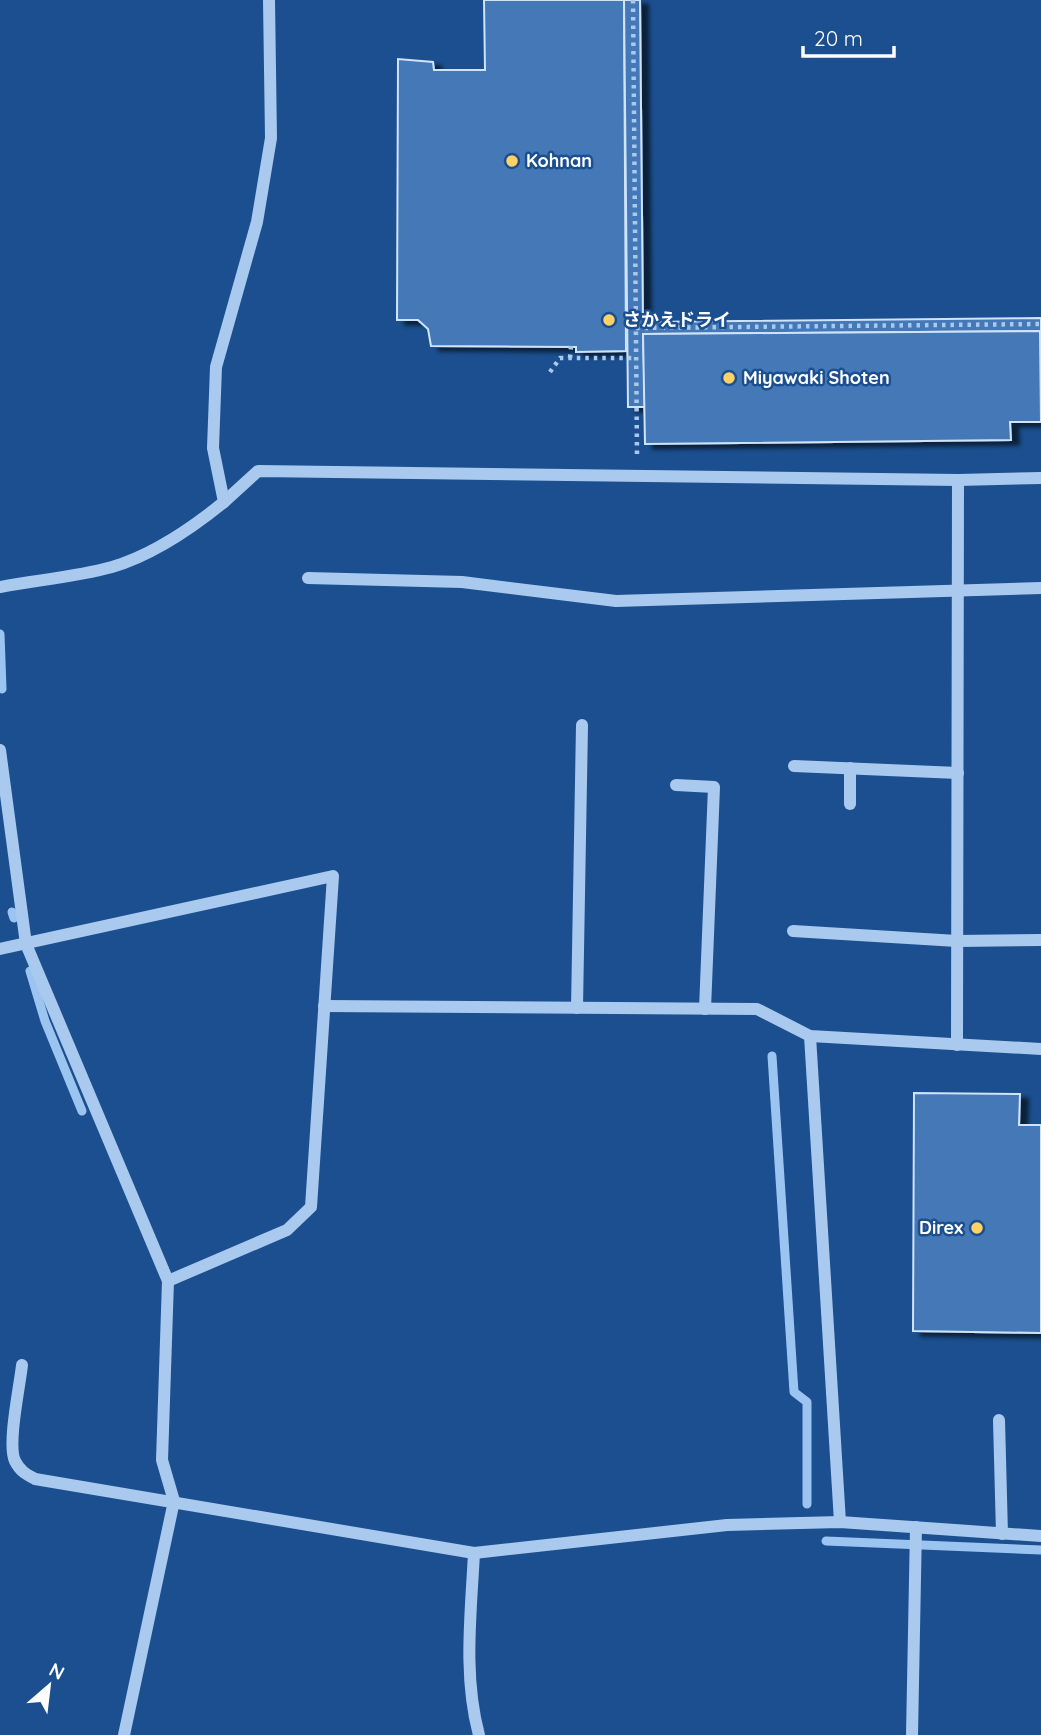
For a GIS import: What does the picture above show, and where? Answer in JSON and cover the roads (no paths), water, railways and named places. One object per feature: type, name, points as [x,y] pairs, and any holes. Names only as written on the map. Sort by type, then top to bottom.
[{"type":"street","points":[[225,502],[213,448],[216,367],[257,222],[271,138],[269,0]]},
{"type":"street","points":[[0,587],[112,567],[150,552],[225,502],[258,471],[958,480],[1041,478]]},
{"type":"street","points":[[957,1045],[958,480]]},
{"type":"street","points":[[309,578],[462,582],[616,601],[1041,587]]},
{"type":"street","points":[[577,1008],[582,725]]},
{"type":"street","points":[[0,750],[26,944],[168,1281],[162,1460],[174,1502],[124,1735]]},
{"type":"street","points":[[794,766],[958,773]]},
{"type":"street","points":[[850,768],[850,804]]},
{"type":"street","points":[[676,786],[714,787],[705,1009]]},
{"type":"street","points":[[0,949],[333,876],[311,1207],[287,1230],[168,1281]]},
{"type":"street","points":[[793,931],[957,941],[1041,940]]},
{"type":"street","points":[[324,1006],[757,1010],[810,1036],[1041,1049]]},
{"type":"street","points":[[810,1036],[840,1522]]},
{"type":"street","points":[[22,1365],[13,1458],[22,1472],[35,1479],[474,1553],[727,1525],[840,1522],[916,1530],[1041,1536]]},
{"type":"street","points":[[999,1420],[1002,1534]]},
{"type":"street","points":[[912,1735],[916,1530]]},
{"type":"street","points":[[474,1553],[469,1637],[472,1711],[479,1735]]},
{"type":"waterway","points":[[0,634],[2,689]]},
{"type":"waterway","points":[[12,912],[14,918]]},
{"type":"waterway","points":[[30,971],[45,1021],[82,1111]]},
{"type":"waterway","points":[[772,1056],[794,1392],[807,1402],[807,1504]]},
{"type":"waterway","points":[[826,1541],[1041,1550]]},
{"type":"place","name":"Kohnan","points":[[512,161]]},
{"type":"place","name":"さかえドライ","points":[[609,320]]},
{"type":"place","name":"Miyawaki Shoten","points":[[729,378]]},
{"type":"place","name":"Direx","points":[[977,1228]]}]
